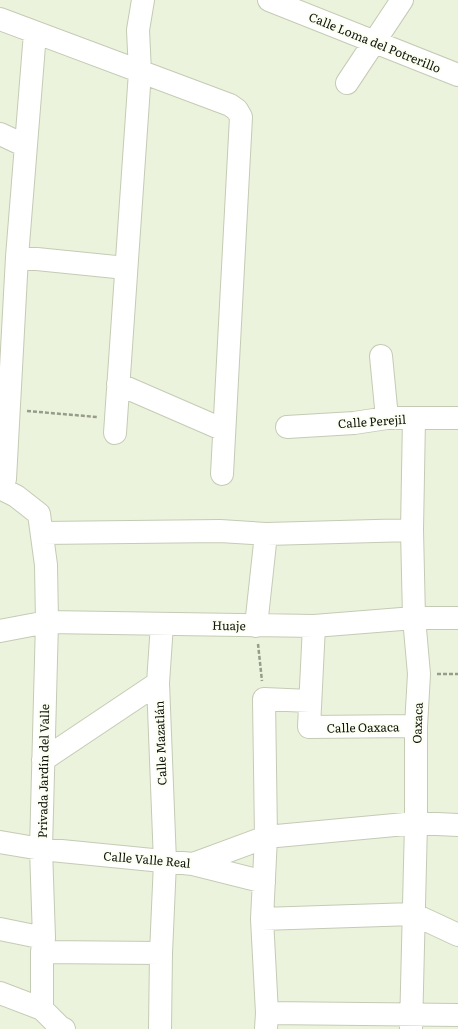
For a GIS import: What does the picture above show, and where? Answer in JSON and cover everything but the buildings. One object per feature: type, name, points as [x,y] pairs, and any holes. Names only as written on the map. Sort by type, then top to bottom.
[{"type":"street","points":[[115,426],[140,72],[138,30],[143,0]]},
{"type":"street","name":"Calle Loma del Potrerillo","points":[[269,0],[458,75]]},
{"type":"street","points":[[347,82],[402,0]]},
{"type":"street","points":[[0,19],[230,105],[238,110],[241,117],[222,474]]},
{"type":"street","points":[[3,484],[5,423],[35,33]]},
{"type":"street","points":[[0,134],[26,146]]},
{"type":"street","points":[[17,257],[126,268]]},
{"type":"street","points":[[381,356],[387,418]]},
{"type":"street","points":[[118,384],[224,430]]},
{"type":"street","name":"Calle Perejil","points":[[287,427],[354,423],[387,418],[458,418]]},
{"type":"street","name":"Oaxaca","points":[[411,1022],[416,823],[416,726],[419,674],[414,618],[412,530],[414,418]]},
{"type":"street","name":"Privada Jardín del Valle","points":[[3,484],[39,514],[46,565],[41,850],[43,945],[42,1009]]},
{"type":"street","points":[[42,533],[220,531],[266,534],[412,530]]},
{"type":"street","points":[[256,626],[266,534]]},
{"type":"street","name":"Huaje","points":[[0,631],[46,622],[314,626],[414,618],[458,618]]},
{"type":"street","name":"Calle Mazatlán","points":[[160,1029],[161,953],[165,862],[158,683],[162,624]]},
{"type":"street","points":[[314,626],[310,701],[264,699],[266,837],[262,919],[267,1021],[411,1022],[458,1015]]},
{"type":"street","points":[[43,760],[158,683]]},
{"type":"street","name":"Calle Oaxaca","points":[[310,701],[309,727],[416,726]]},
{"type":"street","name":"Calle Valle Real","points":[[0,842],[41,850],[193,864],[266,837],[416,823],[458,825]]},
{"type":"street","points":[[193,864],[264,882]]},
{"type":"street","points":[[262,919],[413,914],[458,935]]},
{"type":"street","points":[[0,930],[43,945],[161,953]]},
{"type":"street","points":[[0,993],[42,1009],[60,1027],[64,1029]]},
{"type":"path","points":[[5,423],[115,426]]},
{"type":"path","points":[[256,626],[264,699]]}]
